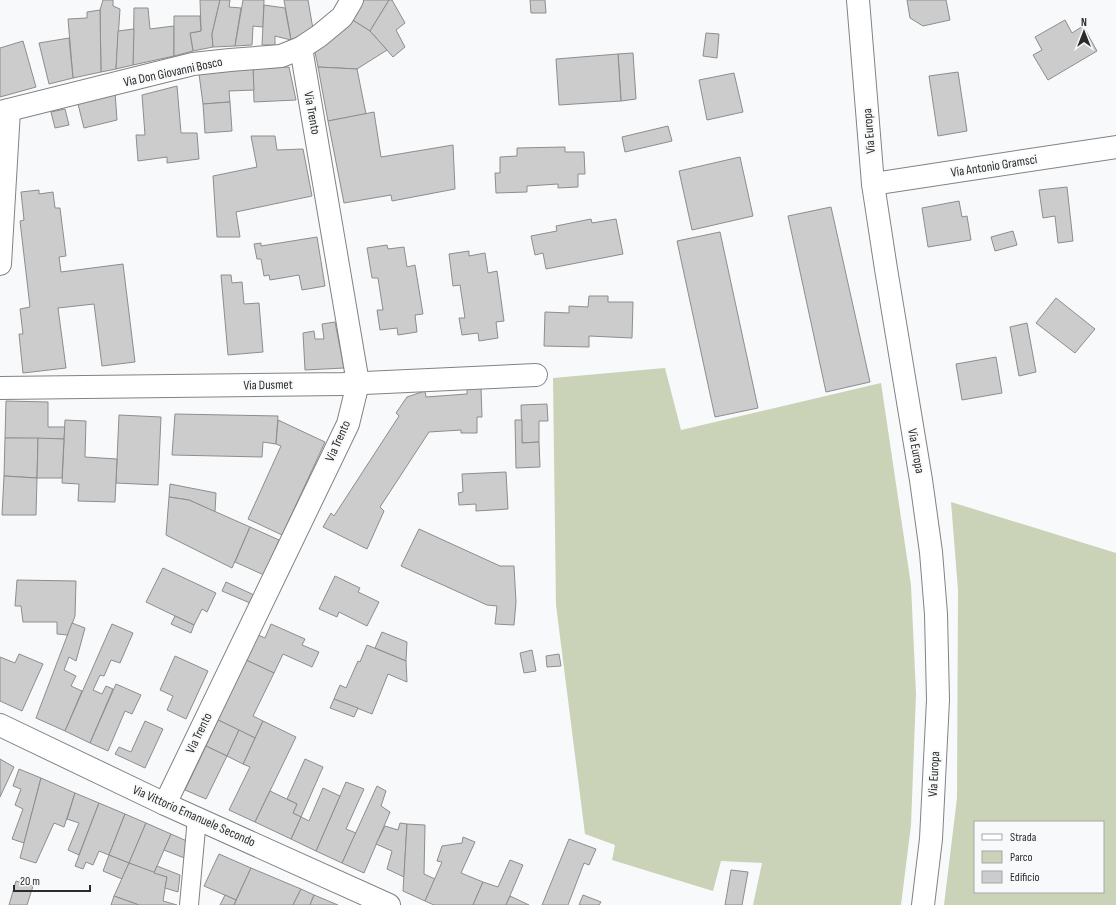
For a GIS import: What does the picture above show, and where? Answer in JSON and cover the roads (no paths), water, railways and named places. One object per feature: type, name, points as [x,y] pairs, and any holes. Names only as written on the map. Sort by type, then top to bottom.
[{"type":"street","name":"Via Don Giovanni Bosco","points":[[5,111],[193,64],[281,56],[301,48],[319,36],[342,17],[352,0]]},
{"type":"street","name":"Via Europa","points":[[858,0],[873,184],[921,480],[931,552],[936,614],[938,700],[931,839],[923,905]]},
{"type":"street","name":"Via Trento","points":[[165,804],[348,424],[358,383],[301,48]]},
{"type":"street","points":[[0,264],[5,111]]},
{"type":"street","name":"Via Antonio Gramsci","points":[[873,184],[1116,147]]},
{"type":"street","name":"Via Dusmet","points":[[0,388],[358,383],[536,375]]},
{"type":"street","name":"Via Vittorio Emanuele Secondo","points":[[0,725],[165,804],[389,905]]},
{"type":"street","points":[[189,905],[197,818]]}]
